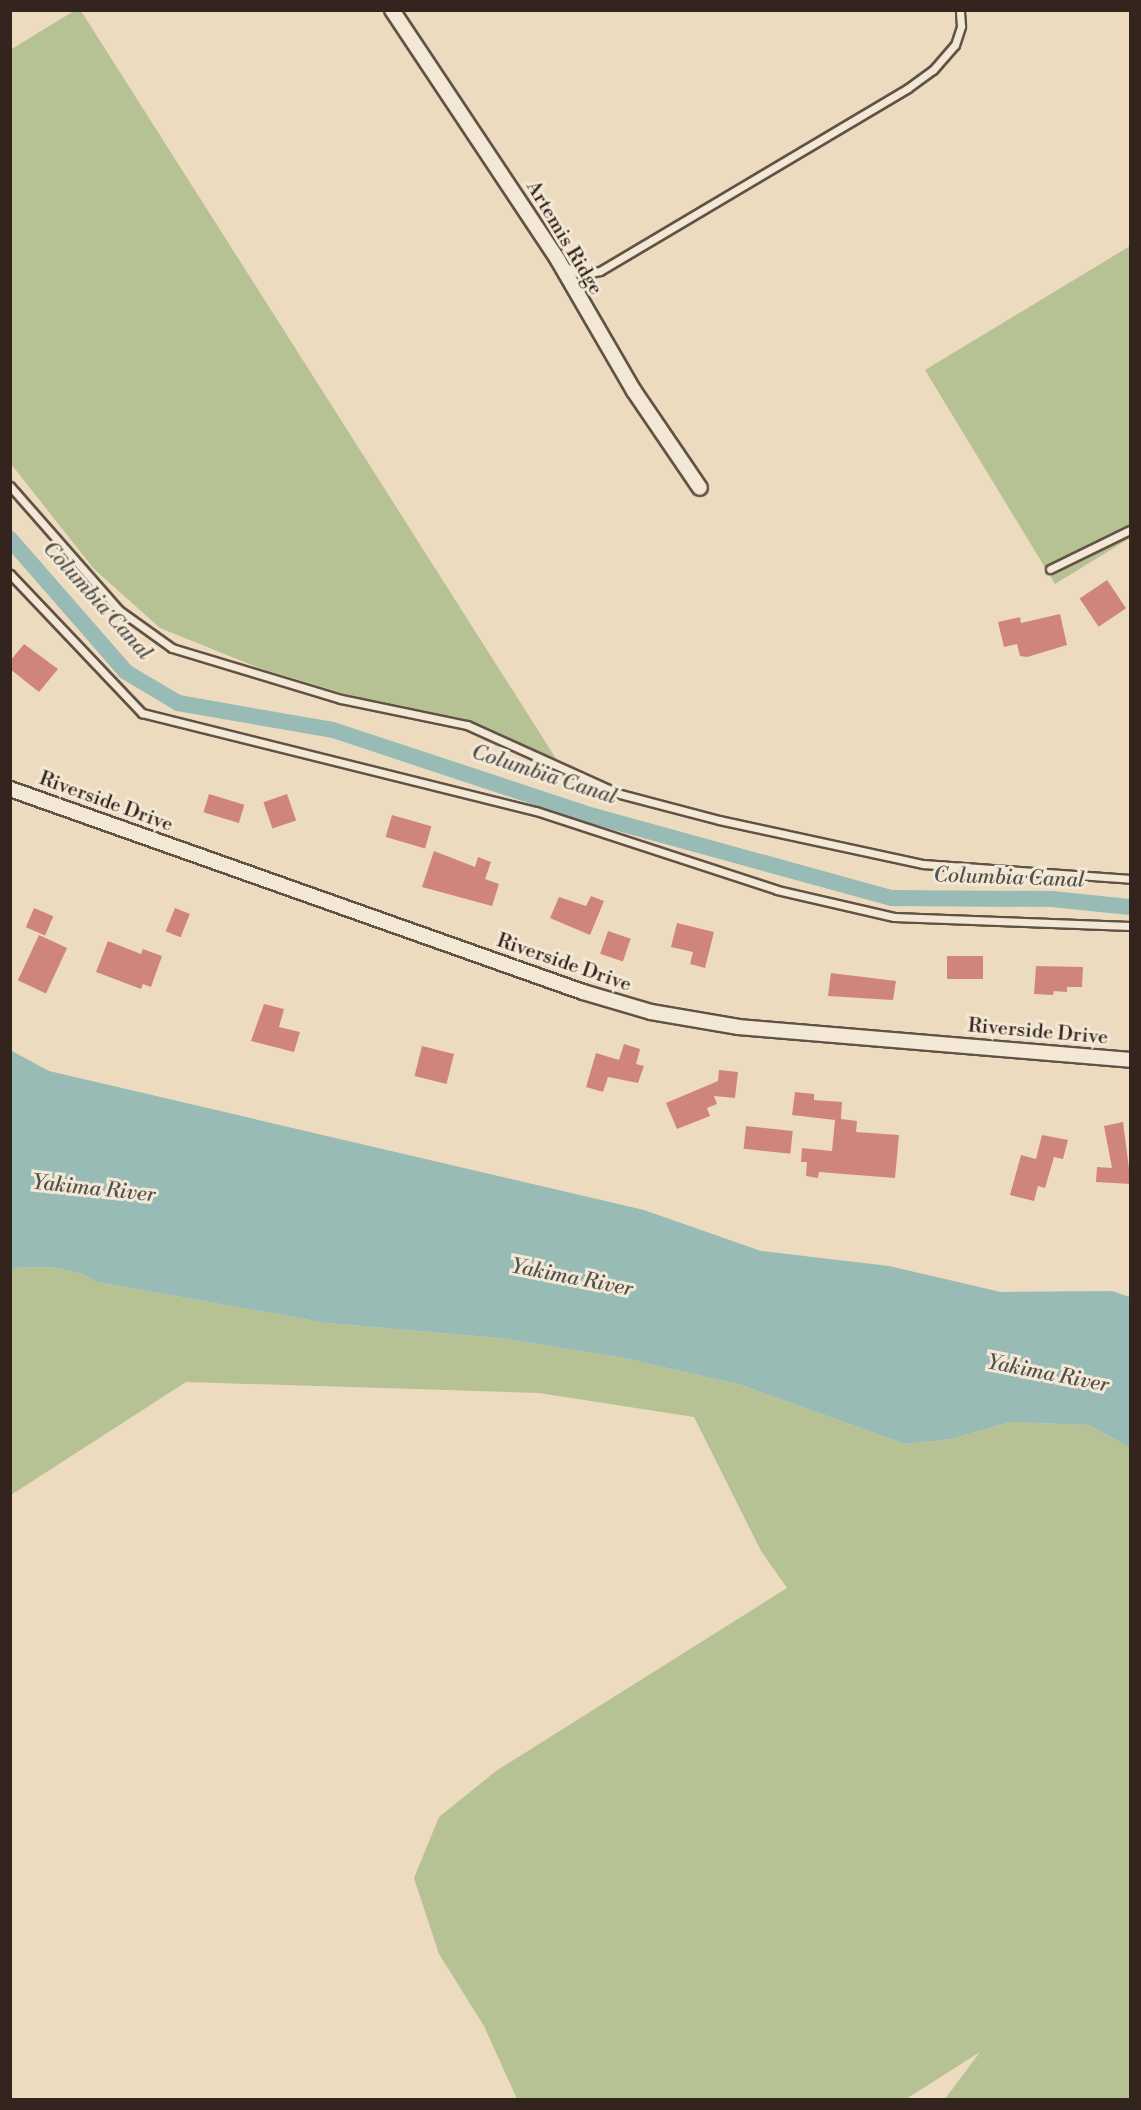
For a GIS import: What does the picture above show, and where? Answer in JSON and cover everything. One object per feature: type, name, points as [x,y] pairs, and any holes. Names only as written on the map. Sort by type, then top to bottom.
[{"type":"street","name":"Artemis Ridge","points":[[392,10],[558,260],[634,391],[700,488]]},
{"type":"street","name":"Riverside Drive","points":[[10,789],[583,992],[651,1012],[740,1027],[1131,1060]]},
{"type":"lane","points":[[558,260],[580,275],[600,271],[908,88],[933,70],[955,45],[962,27],[960,10]]},
{"type":"lane","points":[[10,486],[119,610],[172,648],[341,699],[467,725],[620,794],[718,820],[923,864],[1131,879]]},
{"type":"lane","points":[[1050,569],[1131,530]]},
{"type":"lane","points":[[10,574],[142,713],[536,811],[777,890],[894,917],[1131,926]]},
{"type":"green space","points":[[74,11],[81,11],[562,768],[496,739],[259,668],[160,628],[94,569],[11,464],[10,50]]},
{"type":"green space","points":[[1130,246],[1130,538],[1055,584],[925,370]]},
{"type":"green space","points":[[51,1267],[83,1274],[97,1282],[326,1323],[500,1338],[624,1358],[741,1385],[905,1444],[952,1439],[1010,1422],[1089,1425],[1130,1448],[1130,2099],[945,2099],[980,2052],[906,2099],[517,2099],[484,2026],[439,1954],[414,1878],[439,1817],[496,1771],[787,1588],[761,1551],[694,1417],[539,1393],[186,1382],[11,1495],[11,1268]]},
{"type":"water","name":"Yakima River","points":[[10,1050],[49,1071],[644,1210],[761,1251],[889,1266],[1001,1292],[1112,1291],[1130,1297],[1130,1448],[1089,1425],[1010,1422],[952,1439],[905,1444],[741,1385],[624,1358],[500,1338],[326,1323],[97,1282],[83,1274],[51,1267],[11,1268]]},
{"type":"building","points":[[1107,580],[1126,608],[1099,627],[1080,598]]},
{"type":"building","points":[[1060,614],[1067,645],[1027,657],[1020,656],[1017,644],[1004,647],[998,622],[1020,617],[1021,623]]},
{"type":"building","points":[[24,644],[58,669],[39,692],[10,669],[10,661]]},
{"type":"building","points":[[209,794],[244,805],[239,823],[203,812]]},
{"type":"building","points":[[287,794],[296,820],[272,829],[263,802]]},
{"type":"building","points":[[392,815],[431,826],[425,848],[386,837]]},
{"type":"building","points":[[434,851],[475,867],[478,857],[491,862],[485,879],[499,884],[492,906],[422,887]]},
{"type":"building","points":[[591,896],[604,901],[590,935],[550,918],[559,897],[586,906]]},
{"type":"building","points":[[34,908],[53,916],[45,936],[26,927]]},
{"type":"building","points":[[175,908],[190,914],[180,937],[166,931]]},
{"type":"building","points":[[677,923],[714,932],[705,968],[690,964],[693,952],[671,947]]},
{"type":"building","points":[[608,931],[631,939],[623,962],[600,954]]},
{"type":"building","points":[[39,935],[67,948],[46,993],[18,980]]},
{"type":"building","points":[[108,941],[141,954],[143,949],[162,956],[151,987],[143,984],[141,989],[96,972]]},
{"type":"building","points":[[947,956],[983,956],[983,979],[947,979]]},
{"type":"building","points":[[1036,966],[1083,967],[1082,987],[1067,987],[1067,992],[1054,991],[1053,995],[1034,994]]},
{"type":"building","points":[[831,973],[896,981],[893,1000],[828,996]]},
{"type":"building","points":[[264,1004],[284,1009],[279,1027],[300,1032],[294,1052],[251,1041]]},
{"type":"building","points":[[624,1044],[640,1049],[636,1064],[644,1066],[638,1083],[608,1077],[603,1092],[586,1087],[596,1053],[619,1060]]},
{"type":"building","points":[[422,1046],[454,1054],[447,1084],[415,1076]]},
{"type":"building","points":[[719,1070],[738,1072],[735,1098],[714,1096],[717,1104],[707,1108],[710,1116],[677,1129],[666,1103],[718,1081]]},
{"type":"building","points":[[795,1092],[814,1094],[814,1100],[842,1102],[841,1119],[857,1121],[856,1132],[899,1135],[895,1178],[819,1172],[818,1178],[806,1176],[807,1162],[801,1162],[802,1148],[832,1151],[835,1120],[792,1115]]},
{"type":"building","points":[[1123,1122],[1131,1184],[1096,1182],[1097,1167],[1112,1168],[1104,1126]]},
{"type":"building","points":[[746,1126],[793,1131],[790,1154],[744,1149]]},
{"type":"building","points":[[1042,1135],[1068,1140],[1063,1159],[1054,1157],[1045,1188],[1038,1186],[1034,1201],[1010,1195],[1021,1155],[1036,1159]]},
{"type":"waterway","name":"Columbia Canal","points":[[10,539],[126,672],[178,703],[333,730],[590,815],[891,898],[1052,899],[1130,907]]}]
